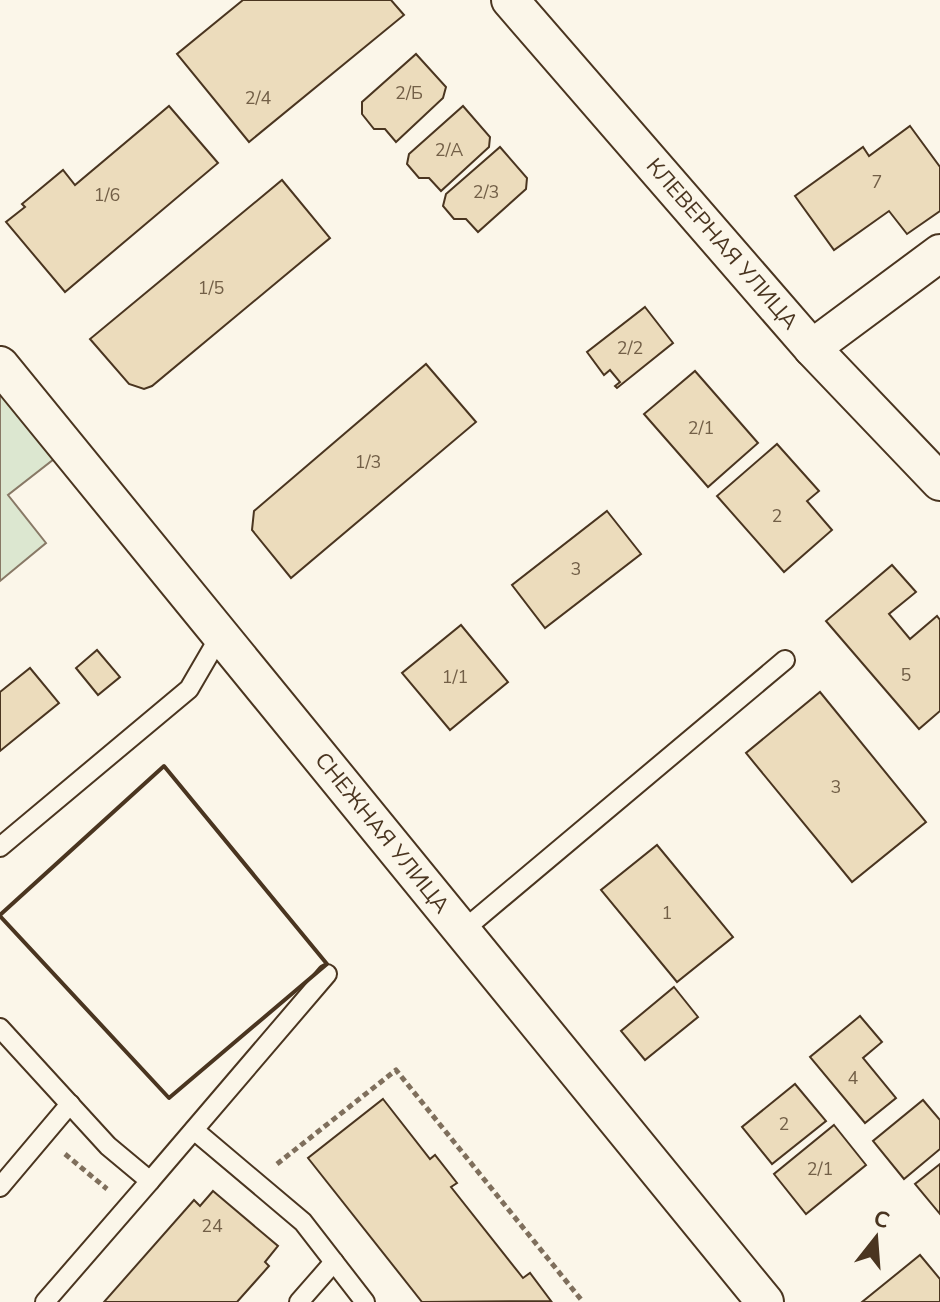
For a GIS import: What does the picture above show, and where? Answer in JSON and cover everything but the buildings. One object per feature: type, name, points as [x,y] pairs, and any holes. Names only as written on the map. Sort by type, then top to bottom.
[{"type":"street","name":"КЛЕВЕРНАЯ УЛИЦА","points":[[510,0],[812,348],[940,482]]},
{"type":"street","points":[[812,348],[940,253]]},
{"type":"street","name":"СНЕЖНАЯ УЛИЦА","points":[[0,365],[765,1302]]},
{"type":"lane","points":[[0,847],[189,689],[221,634]]},
{"type":"lane","points":[[461,932],[785,660]]},
{"type":"lane","points":[[45,1302],[327,974]]},
{"type":"lane","points":[[0,1028],[108,1146],[150,1181]]},
{"type":"lane","points":[[0,1187],[70,1104]]},
{"type":"lane","points":[[194,1130],[303,1222],[365,1302]]},
{"type":"lane","points":[[299,1302],[334,1262]]},
{"type":"path","points":[[270,1170],[396,1070],[583,1302]]},
{"type":"path","points":[[43,1136],[128,1206]]},
{"type":"green space","points":[[0,393],[54,459],[8,495],[46,543],[0,581]]},
{"type":"wall","points":[[0,915],[164,766],[327,964],[169,1098],[0,916]]}]
